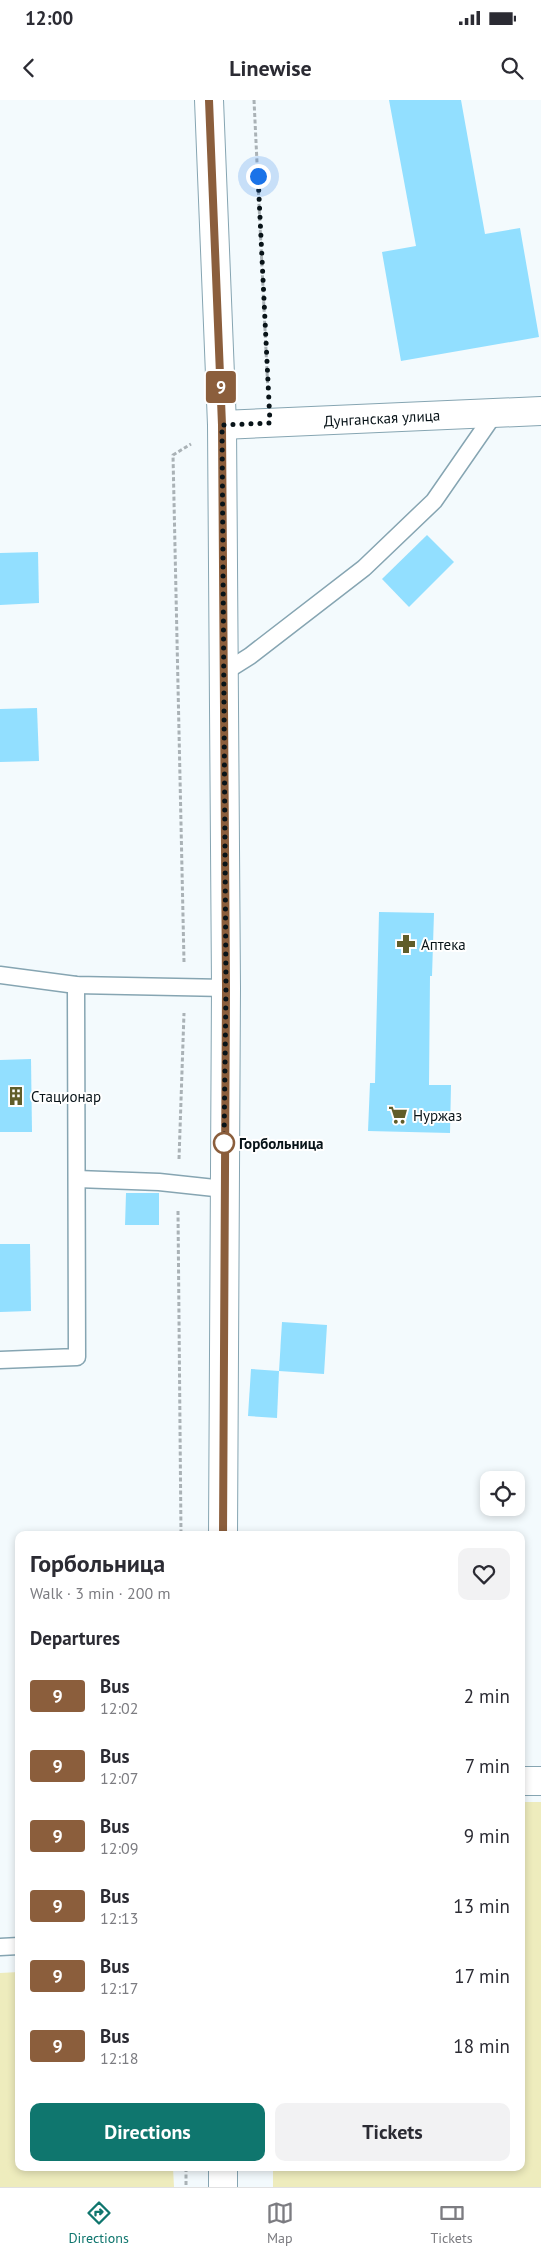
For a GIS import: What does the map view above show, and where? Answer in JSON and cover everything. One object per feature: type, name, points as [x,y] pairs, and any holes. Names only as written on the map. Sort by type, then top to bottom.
[{"type":"main road","points":[[209,100],[222,425],[226,988],[223,1531]]},
{"type":"main road","name":"Дунганская улица","points":[[222,425],[541,411]]},
{"type":"main road","points":[[525,1782],[541,1781]]},
{"type":"main road","points":[[222,2171],[223,2187]]},
{"type":"lane","points":[[224,673],[250,656],[364,568],[434,501],[495,413]]},
{"type":"lane","points":[[0,975],[76,986],[226,988]]},
{"type":"lane","points":[[0,1360],[77,1357],[76,986]]},
{"type":"lane","points":[[77,1179],[159,1182],[224,1189]]},
{"type":"lane","points":[[0,1947],[15,1946]]},
{"type":"path","points":[[254,100],[270,423]]},
{"type":"path","points":[[186,2171],[186,2187]]},
{"type":"shaded area","points":[[525,1802],[541,1802],[541,2187],[273,2187],[273,2171],[525,2171]]},
{"type":"shaded area","points":[[15,1972],[15,2171],[173,2171],[174,2187],[0,2187],[0,1973]]},
{"type":"building","points":[[389,100],[461,100],[485,234],[520,228],[539,337],[401,361],[382,252],[416,246]]},
{"type":"building","points":[[427,535],[454,562],[409,607],[382,579]]},
{"type":"building","points":[[38,552],[39,603],[0,605],[0,553]]},
{"type":"building","points":[[37,708],[39,761],[0,762],[0,709]]},
{"type":"building","points":[[379,912],[434,913],[432,976],[430,976],[429,1085],[451,1085],[450,1133],[368,1131],[370,1083],[375,1083]]},
{"type":"building","name":"Cтационар","points":[[31,1059],[32,1132],[0,1132],[0,1060]]},
{"type":"building","points":[[126,1193],[159,1193],[159,1225],[125,1225]]},
{"type":"building","points":[[0,1244],[30,1244],[31,1311],[0,1312]]},
{"type":"building","points":[[282,1322],[327,1325],[324,1374],[279,1371]]},
{"type":"building","points":[[251,1369],[279,1371],[277,1418],[248,1416]]},
{"type":"bus line","name":"9","points":[[209,100],[222,425],[226,988],[223,1531]]},
{"type":"place","name":"Аптека","points":[[406,944]]},
{"type":"place","name":"Cтационар","points":[[16,1096]]},
{"type":"place","name":"Нуржаз","points":[[398,1115]]},
{"type":"place","name":"Горбольница","points":[[224,1143]]},
{"type":"route","points":[[224,1143],[226,988],[222,425],[270,423],[258,176]]}]
